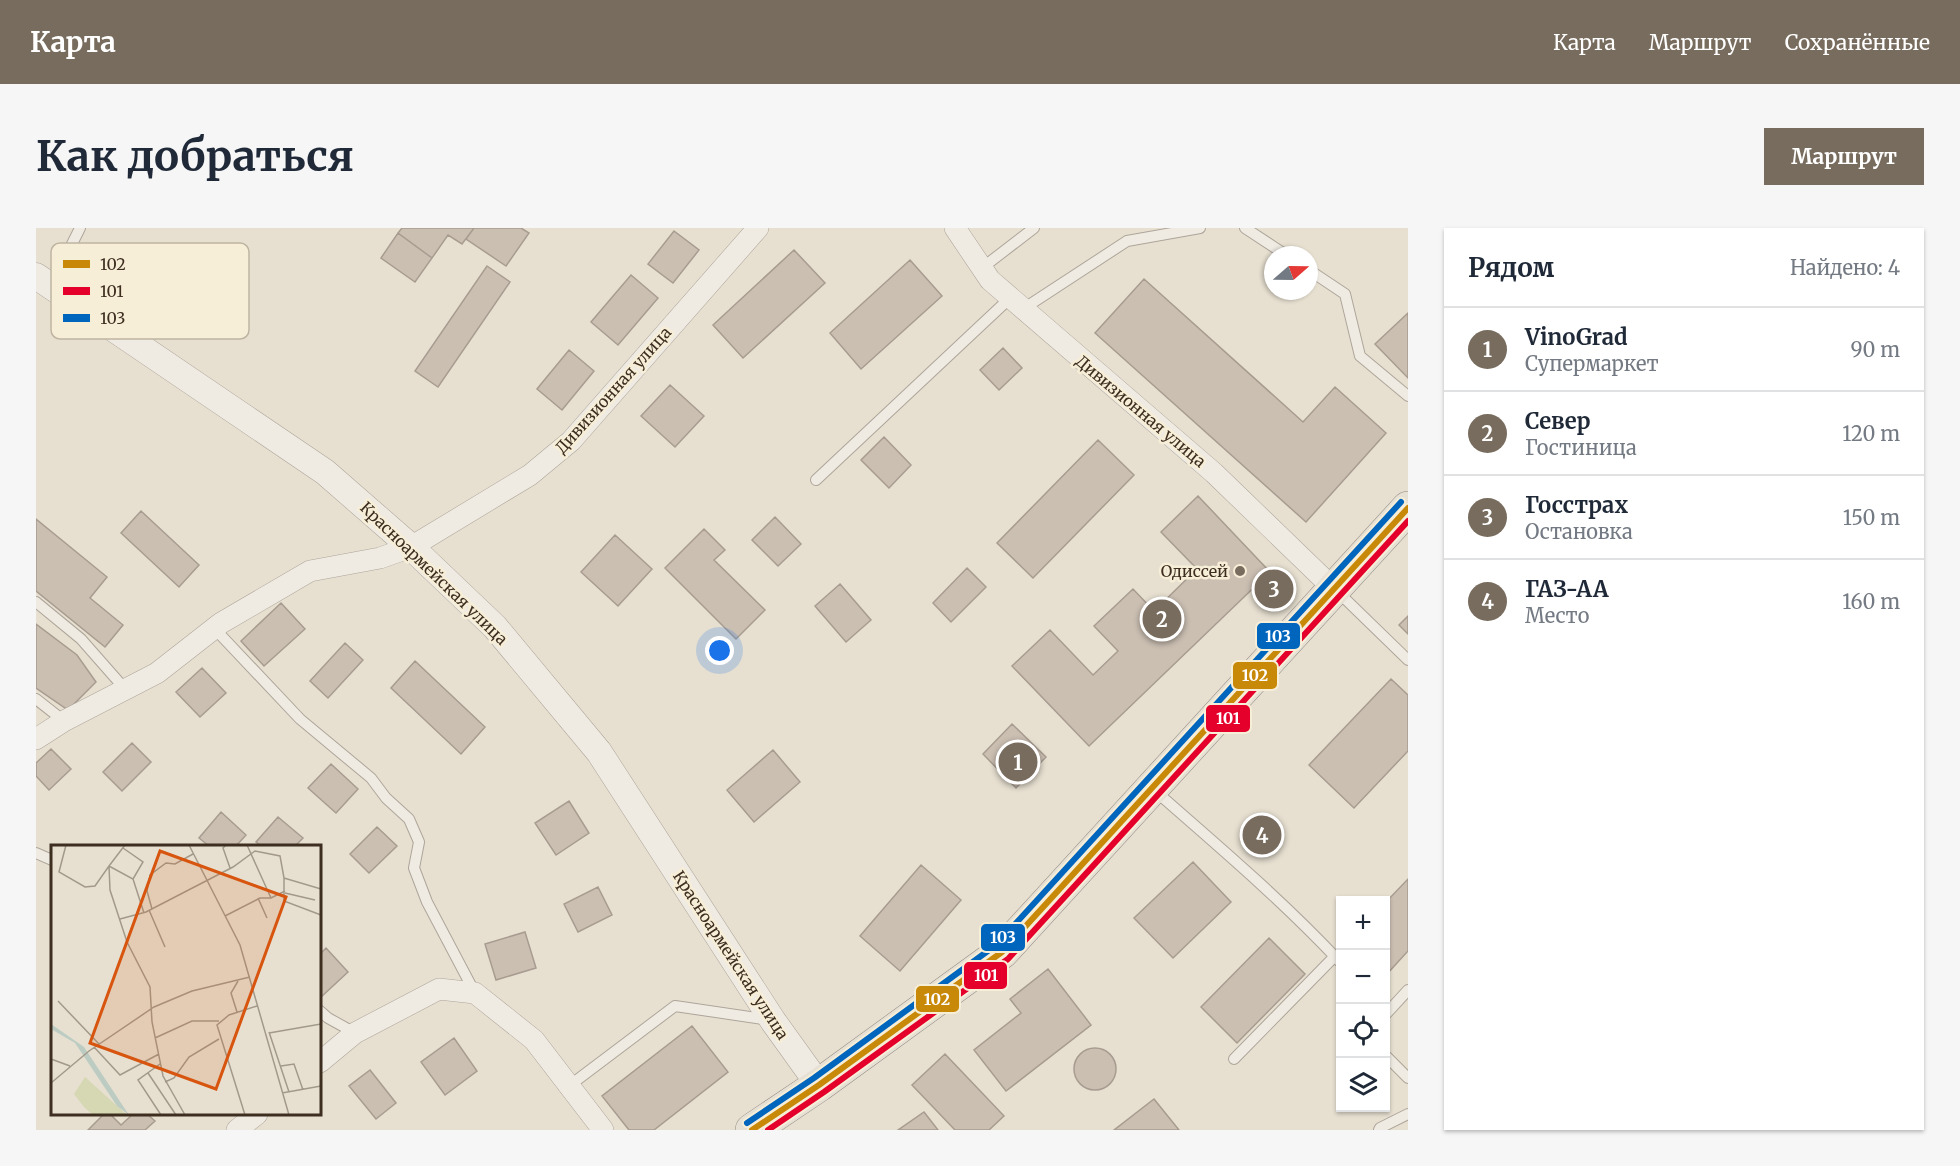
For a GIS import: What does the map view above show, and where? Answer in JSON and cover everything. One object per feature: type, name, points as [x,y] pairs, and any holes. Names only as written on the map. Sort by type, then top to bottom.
[{"type":"main road","points":[[752,1130],[819,1085],[1002,952],[1408,508]]},
{"type":"street","name":"Дивизионная улица","points":[[36,739],[64,721],[157,673],[214,628],[310,571],[380,558],[411,547],[530,476],[571,441],[758,228]]},
{"type":"street","name":"Дивизионная улица","points":[[955,228],[990,280],[1214,473],[1334,588]]},
{"type":"street","name":"Красноармейская улица","points":[[129,339],[325,472],[411,547],[495,627],[599,752],[773,1021],[819,1085]]},
{"type":"street","points":[[321,1061],[355,1033],[439,989],[475,993],[534,1040],[603,1130]]},
{"type":"street","points":[[237,1130],[255,1115]]},
{"type":"lane","points":[[70,243],[80,228]]},
{"type":"lane","points":[[982,268],[1034,228]]},
{"type":"lane","points":[[816,480],[1017,303],[1127,241],[1200,228]]},
{"type":"lane","points":[[1245,228],[1272,246]]},
{"type":"lane","points":[[1318,276],[1345,294],[1360,356],[1408,396]]},
{"type":"lane","points":[[1334,588],[1408,660]]},
{"type":"lane","points":[[36,602],[81,639],[125,689]]},
{"type":"lane","points":[[214,628],[300,719],[371,778],[386,798],[409,819],[419,842],[414,868],[427,902],[475,993]]},
{"type":"lane","points":[[36,699],[64,721]]},
{"type":"lane","points":[[1152,788],[1302,922],[1336,957]]},
{"type":"lane","points":[[36,853],[51,860]]},
{"type":"lane","points":[[1234,1059],[1336,961]]},
{"type":"lane","points":[[1390,1010],[1408,990]]},
{"type":"lane","points":[[569,1086],[675,1006],[773,1021]]},
{"type":"lane","points":[[321,1012],[355,1033]]},
{"type":"lane","points":[[1388,1058],[1408,1078]]},
{"type":"lane","points":[[1379,1130],[1408,1114]]},
{"type":"building","points":[[402,228],[474,228],[462,244],[448,235],[432,258],[398,233]]},
{"type":"building","points":[[474,228],[521,228],[529,233],[506,266],[466,239]]},
{"type":"building","points":[[674,231],[699,250],[673,283],[648,264]]},
{"type":"building","points":[[398,233],[432,258],[415,282],[381,258]]},
{"type":"building","points":[[794,250],[825,283],[743,358],[713,325]]},
{"type":"building","points":[[910,260],[942,296],[861,369],[830,333]]},
{"type":"building","points":[[487,266],[510,282],[438,387],[415,371]]},
{"type":"building","points":[[631,275],[658,298],[618,345],[591,322]]},
{"type":"building","points":[[1144,279],[1303,422],[1335,387],[1386,433],[1306,522],[1095,333]]},
{"type":"building","points":[[1408,313],[1408,378],[1375,344]]},
{"type":"building","points":[[1003,348],[1022,368],[999,390],[980,370]]},
{"type":"building","points":[[569,350],[594,371],[562,410],[537,389]]},
{"type":"building","points":[[670,385],[704,416],[675,447],[641,416]]},
{"type":"building","points":[[884,437],[911,465],[889,488],[861,460]]},
{"type":"building","points":[[1098,440],[1134,475],[1033,578],[997,543]]},
{"type":"building","points":[[1198,496],[1270,572],[1089,746],[1012,666],[1050,630],[1093,675],[1118,651],[1094,626],[1133,589],[1154,611],[1197,569],[1161,532]]},
{"type":"building","points":[[141,511],[199,565],[179,587],[121,533]]},
{"type":"building","points":[[775,517],[801,544],[778,566],[752,540]]},
{"type":"building","points":[[36,519],[107,577],[90,598],[123,625],[105,647],[36,591]]},
{"type":"building","points":[[704,529],[725,550],[714,560],[765,610],[736,639],[665,568]]},
{"type":"building","points":[[615,535],[652,569],[618,606],[581,572]]},
{"type":"building","points":[[967,568],[986,587],[951,622],[933,603]]},
{"type":"building","points":[[840,584],[871,620],[846,642],[815,606]]},
{"type":"building","points":[[281,603],[305,629],[264,666],[241,641]]},
{"type":"building","points":[[1408,616],[1408,634],[1399,625]]},
{"type":"building","points":[[36,624],[77,655],[96,682],[68,710],[36,688]]},
{"type":"building","points":[[345,643],[363,660],[328,698],[310,681]]},
{"type":"building","points":[[415,661],[485,727],[461,754],[391,688]]},
{"type":"building","points":[[202,668],[226,693],[200,717],[176,692]]},
{"type":"building","points":[[1391,679],[1408,695],[1408,751],[1354,808],[1309,765]]},
{"type":"building","points":[[1012,724],[1046,757],[1016,788],[983,754]]},
{"type":"building","points":[[132,743],[151,762],[122,791],[103,772]]},
{"type":"building","points":[[51,749],[71,769],[49,790],[36,776],[36,763]]},
{"type":"building","points":[[773,750],[800,782],[754,822],[727,790]]},
{"type":"building","points":[[331,764],[358,789],[336,813],[308,788]]},
{"type":"building","points":[[569,801],[589,833],[556,855],[535,823]]},
{"type":"building","points":[[221,812],[246,835],[237,845],[208,845],[199,838]]},
{"type":"building","points":[[278,817],[303,838],[296,845],[260,845],[256,842]]},
{"type":"building","points":[[377,827],[397,846],[369,873],[350,854]]},
{"type":"building","points":[[1193,862],[1231,902],[1173,958],[1134,918]]},
{"type":"building","points":[[921,865],[961,900],[900,971],[860,936]]},
{"type":"building","points":[[1408,879],[1408,951],[1390,971],[1390,950],[1390,898]]},
{"type":"building","points":[[598,887],[612,915],[578,932],[564,904]]},
{"type":"building","points":[[525,932],[536,968],[496,980],[485,944]]},
{"type":"building","points":[[1269,938],[1305,974],[1237,1043],[1201,1007]]},
{"type":"building","points":[[326,948],[348,972],[321,997],[321,953]]},
{"type":"building","points":[[1048,969],[1091,1025],[1006,1091],[974,1050],[1021,1013],[1010,999]]},
{"type":"building","points":[[692,1026],[728,1072],[654,1130],[629,1130],[602,1096]]},
{"type":"building","points":[[454,1038],[477,1071],[445,1095],[421,1062]]},
{"type":"building","points":[[1095,1048],[1110,1054],[1116,1069],[1110,1084],[1095,1090],[1080,1084],[1074,1069],[1080,1054]]},
{"type":"building","points":[[945,1054],[1004,1116],[989,1130],[955,1130],[912,1085]]},
{"type":"building","points":[[370,1070],[396,1103],[376,1119],[349,1086]]},
{"type":"building","points":[[1154,1099],[1179,1130],[1114,1130]]},
{"type":"building","points":[[924,1112],[938,1130],[898,1130]]},
{"type":"building","points":[[103,1115],[111,1115],[121,1125],[132,1115],[148,1115],[155,1121],[145,1130],[88,1130]]},
{"type":"transit line","name":"103","points":[[747,1123],[814,1078],[996,945],[1401,502]]},
{"type":"transit line","name":"102","points":[[752,1130],[819,1085],[1002,952],[1408,508]]},
{"type":"transit line","name":"101","points":[[768,1130],[1008,959],[1408,521]]},
{"type":"place","name":"Одиссей","points":[[1240,571]]},
{"type":"place","name":"Госстрах","points":[[1274,589]]},
{"type":"place","name":"Север","points":[[1162,619]]},
{"type":"place","name":"VinoGrad","points":[[1018,762]]},
{"type":"place","name":"ГАЗ-АА","points":[[1262,835]]}]
